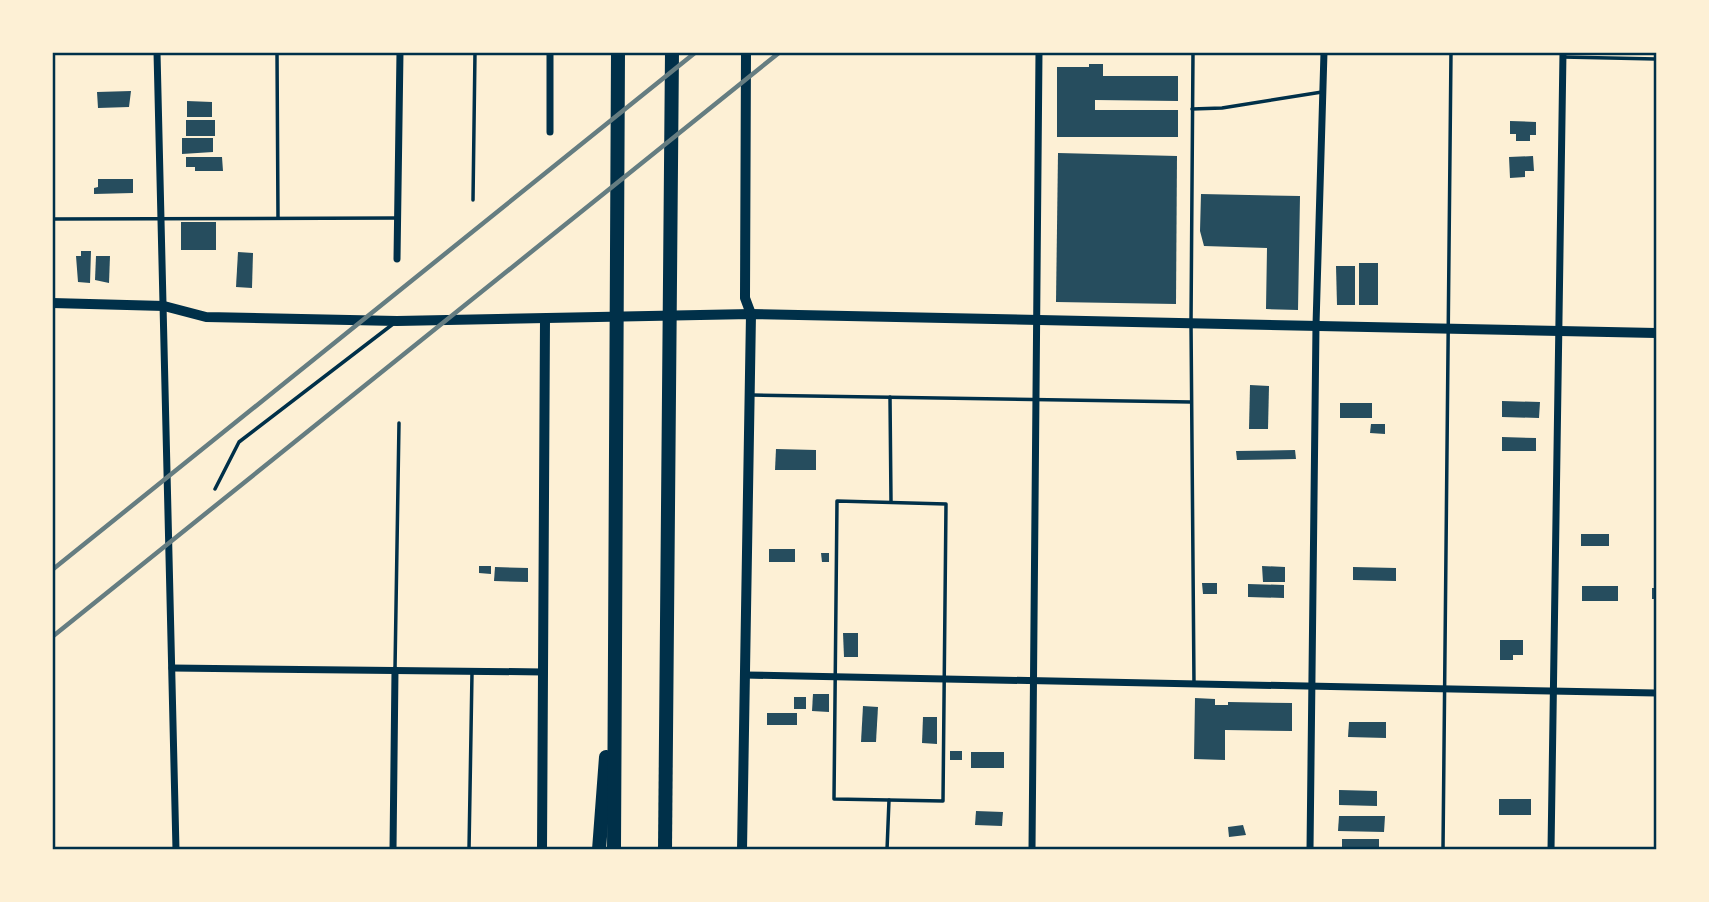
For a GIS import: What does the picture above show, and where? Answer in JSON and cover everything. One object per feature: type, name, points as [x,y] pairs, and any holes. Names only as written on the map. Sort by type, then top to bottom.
[{"type":"highway","points":[[614,849],[618,52]]},
{"type":"highway","points":[[665,849],[672,52]]},
{"type":"highway","points":[[599,849],[615,640]]},
{"type":"street","points":[[157,52],[176,849]]},
{"type":"street","points":[[397,259],[400,52]]},
{"type":"street","points":[[550,52],[550,132]]},
{"type":"street","points":[[742,849],[751,314],[745,298],[746,52]]},
{"type":"street","points":[[1032,849],[1039,52]]},
{"type":"street","points":[[1310,849],[1316,325],[1324,52]]},
{"type":"street","points":[[1551,849],[1563,55]]},
{"type":"street","points":[[52,303],[164,306],[206,317],[397,321],[751,314],[1657,332]]},
{"type":"street","points":[[542,849],[545,319]]},
{"type":"street","points":[[172,668],[543,671]]},
{"type":"street","points":[[393,849],[395,670]]},
{"type":"street","points":[[745,675],[1657,693]]},
{"type":"lane","points":[[277,52],[278,218]]},
{"type":"lane","points":[[473,200],[475,52]]},
{"type":"lane","points":[[1193,52],[1191,402],[1194,684]]},
{"type":"lane","points":[[1443,849],[1451,52]]},
{"type":"lane","points":[[1563,55],[1657,59]]},
{"type":"lane","points":[[1192,109],[1222,108],[1323,92]]},
{"type":"lane","points":[[52,219],[398,218]]},
{"type":"lane","points":[[215,489],[239,442],[397,321]]},
{"type":"lane","points":[[750,395],[1191,402]]},
{"type":"lane","points":[[890,397],[891,502]]},
{"type":"lane","points":[[395,670],[399,423]]},
{"type":"lane","points":[[837,501],[946,503],[943,802],[834,799],[836,677],[837,501]]},
{"type":"lane","points":[[470,849],[472,671]]},
{"type":"lane","points":[[887,849],[889,800]]},
{"type":"building","points":[[1089,64],[1103,64],[1103,76],[1178,76],[1178,101],[1095,100],[1095,110],[1178,110],[1178,137],[1057,137],[1057,67],[1089,67]]},
{"type":"building","points":[[131,91],[129,107],[98,108],[97,92]]},
{"type":"building","points":[[187,101],[212,102],[212,117],[187,117]]},
{"type":"building","points":[[186,120],[215,120],[215,136],[186,136]]},
{"type":"building","points":[[1510,121],[1536,122],[1536,135],[1530,135],[1530,141],[1516,141],[1516,134],[1510,134]]},
{"type":"building","points":[[182,138],[213,138],[213,152],[182,154]]},
{"type":"building","points":[[1058,153],[1177,156],[1176,304],[1056,302]]},
{"type":"building","points":[[1533,156],[1534,171],[1525,171],[1525,177],[1510,178],[1509,157]]},
{"type":"building","points":[[186,157],[222,157],[223,171],[195,171],[195,167],[186,167]]},
{"type":"building","points":[[98,179],[133,179],[133,193],[94,194]]},
{"type":"building","points":[[1201,194],[1300,196],[1298,310],[1266,309],[1267,248],[1204,246],[1200,231]]},
{"type":"building","points":[[181,222],[216,222],[216,250],[181,250]]},
{"type":"building","points":[[81,251],[91,251],[90,283],[78,282],[76,256],[81,256]]},
{"type":"building","points":[[238,252],[253,253],[252,288],[236,287]]},
{"type":"building","points":[[96,256],[110,256],[109,283],[95,280]]},
{"type":"building","points":[[1359,263],[1378,263],[1378,305],[1359,305]]},
{"type":"building","points":[[1336,266],[1355,266],[1355,305],[1337,305]]},
{"type":"building","points":[[1250,385],[1269,386],[1268,429],[1249,429]]},
{"type":"building","points":[[1502,401],[1540,402],[1539,418],[1502,417]]},
{"type":"building","points":[[1340,403],[1372,403],[1372,418],[1340,418]]},
{"type":"building","points":[[1371,424],[1385,424],[1385,434],[1370,433]]},
{"type":"building","points":[[1502,437],[1536,438],[1536,451],[1502,451]]},
{"type":"building","points":[[776,449],[816,450],[816,470],[775,470]]},
{"type":"building","points":[[1295,450],[1296,459],[1237,460],[1236,451]]},
{"type":"building","points":[[1581,534],[1609,534],[1609,546],[1581,546]]},
{"type":"building","points":[[769,549],[795,549],[795,562],[769,562]]},
{"type":"building","points":[[821,553],[829,553],[829,562],[822,562]]},
{"type":"building","points":[[479,566],[491,566],[491,574],[479,573]]},
{"type":"building","points":[[1262,566],[1285,567],[1285,582],[1263,582]]},
{"type":"building","points":[[495,567],[528,568],[528,582],[494,581]]},
{"type":"building","points":[[1353,567],[1396,568],[1396,581],[1353,580]]},
{"type":"building","points":[[1202,583],[1217,583],[1217,594],[1203,594]]},
{"type":"building","points":[[1248,584],[1284,585],[1284,598],[1248,597]]},
{"type":"building","points":[[1582,586],[1618,586],[1618,601],[1582,601]]},
{"type":"building","points":[[1652,588],[1656,588],[1656,599],[1652,599]]},
{"type":"building","points":[[843,633],[858,633],[858,657],[844,657]]},
{"type":"building","points":[[1500,640],[1523,640],[1523,655],[1513,655],[1513,660],[1500,660]]},
{"type":"building","points":[[813,694],[829,694],[829,712],[812,711]]},
{"type":"building","points":[[794,697],[806,697],[806,709],[794,709]]},
{"type":"building","points":[[1195,698],[1215,699],[1215,705],[1228,705],[1228,702],[1292,703],[1292,731],[1225,730],[1225,760],[1194,759]]},
{"type":"building","points":[[863,706],[878,707],[876,742],[861,742]]},
{"type":"building","points":[[767,713],[797,713],[797,725],[767,725]]},
{"type":"building","points":[[923,717],[937,717],[937,744],[922,743]]},
{"type":"building","points":[[1349,722],[1386,722],[1386,738],[1348,737]]},
{"type":"building","points":[[950,751],[962,751],[962,760],[950,760]]},
{"type":"building","points":[[971,752],[1004,752],[1004,768],[971,768]]},
{"type":"building","points":[[1339,790],[1377,791],[1377,806],[1339,805]]},
{"type":"building","points":[[1499,799],[1531,799],[1531,815],[1499,815]]},
{"type":"building","points":[[976,811],[1003,812],[1002,826],[975,825]]},
{"type":"building","points":[[1339,816],[1385,816],[1384,832],[1338,831]]},
{"type":"building","points":[[1243,825],[1246,835],[1229,837],[1228,827]]},
{"type":"building","points":[[1342,839],[1379,839],[1379,849],[1342,850]]},
{"type":"railway","points":[[52,570],[696,52]]},
{"type":"railway","points":[[52,637],[780,52]]}]
